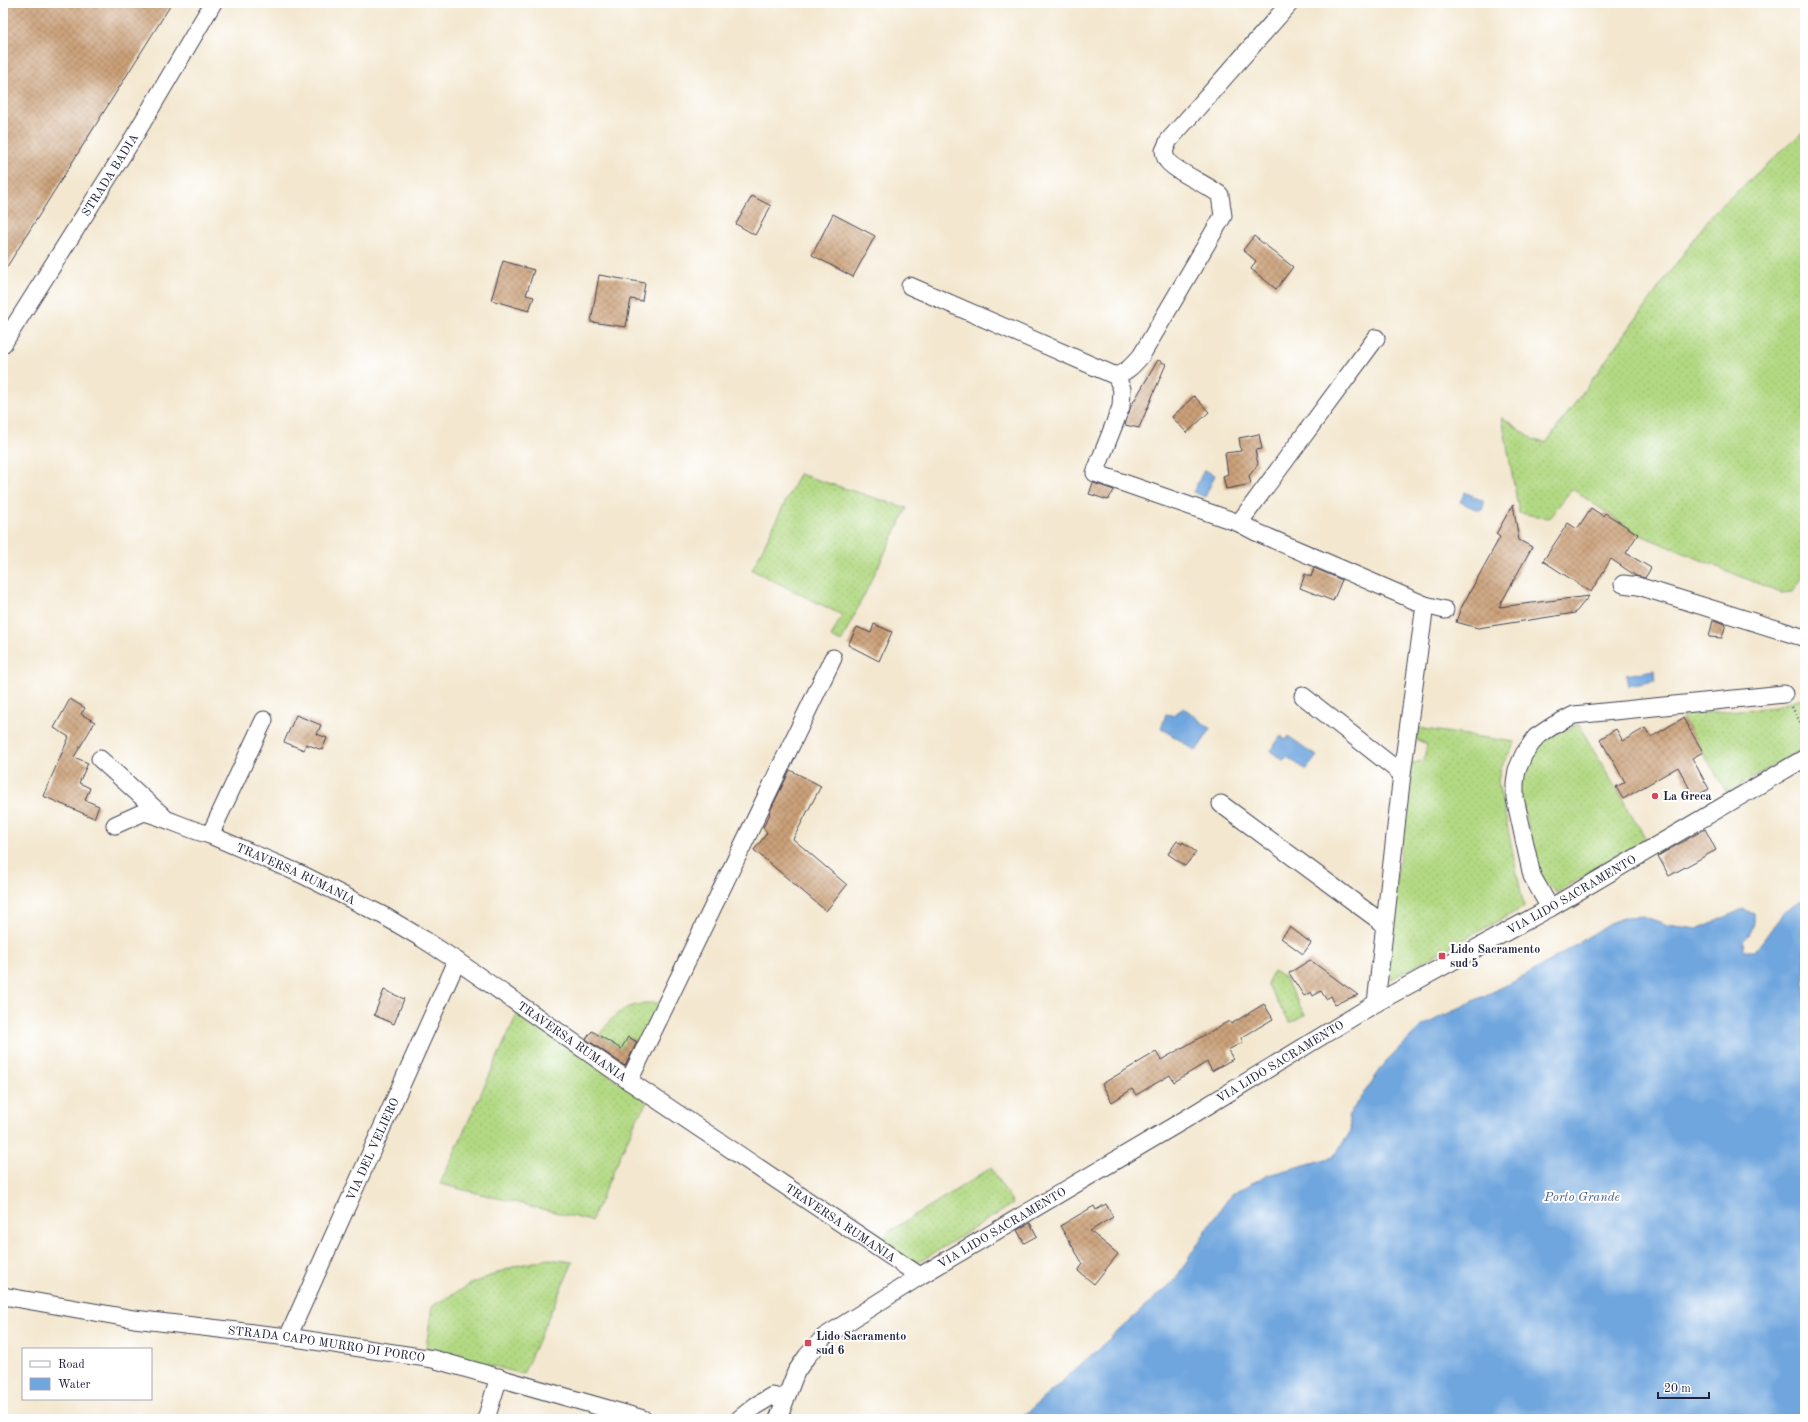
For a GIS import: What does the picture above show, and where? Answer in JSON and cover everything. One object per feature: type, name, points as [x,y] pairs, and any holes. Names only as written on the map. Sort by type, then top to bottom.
[{"type":"street","name":"STRADA BADIA","points":[[3,344],[132,140],[213,3]]},
{"type":"street","points":[[1116,376],[1132,367],[1141,356],[1223,216],[1220,195],[1211,187],[1177,169],[1167,161],[1164,151],[1169,140],[1290,3]]},
{"type":"street","points":[[910,286],[1116,376],[1122,389],[1121,406],[1095,473],[1239,523],[1256,532],[1425,605],[1445,610]]},
{"type":"street","points":[[1239,523],[1376,338]]},
{"type":"street","points":[[1623,584],[1638,586],[1805,638]]},
{"type":"street","points":[[1376,1002],[1402,774],[1425,605]]},
{"type":"street","points":[[629,1081],[833,658]]},
{"type":"street","points":[[1550,908],[1532,876],[1515,798],[1517,770],[1524,754],[1536,737],[1554,725],[1574,715],[1784,694]]},
{"type":"street","points":[[1303,696],[1402,774]]},
{"type":"street","points":[[210,835],[264,720]]},
{"type":"street","name":"VIA LIDO SACRAMENTO","points":[[778,1419],[796,1372],[807,1356],[824,1338],[920,1276],[1184,1120],[1376,1002],[1550,908],[1805,758]]},
{"type":"street","points":[[100,759],[164,817]]},
{"type":"street","points":[[1221,804],[1384,924]]},
{"type":"street","points":[[115,826],[144,812],[164,817]]},
{"type":"street","name":"TRAVERSA RUMANIA","points":[[164,817],[303,875],[384,916],[457,961],[629,1081],[920,1276]]},
{"type":"street","name":"VIA DEL VELIERO","points":[[288,1337],[457,961]]},
{"type":"street","name":"STRADA CAPO MURRO DI PORCO","points":[[3,1296],[134,1319],[288,1337],[433,1359],[643,1419]]},
{"type":"street","points":[[486,1419],[499,1377]]},
{"type":"street","points":[[739,1419],[755,1406],[772,1396],[785,1399]]},
{"type":"path","points":[[1784,694],[1805,731]]},
{"type":"green space","points":[[1805,130],[1805,572],[1793,592],[1781,593],[1638,534],[1572,489],[1549,518],[1519,513],[1502,417],[1534,440],[1546,443],[1713,213]]},
{"type":"green space","points":[[799,474],[907,508],[841,642],[831,637],[842,615],[752,570]]},
{"type":"green space","points":[[1801,698],[1805,706],[1805,747],[1727,793],[1681,715],[1776,707]]},
{"type":"green space","points":[[1578,724],[1646,839],[1556,893],[1543,879],[1538,869],[1519,789],[1526,765],[1539,746],[1551,736]]},
{"type":"green space","points":[[1417,728],[1515,742],[1501,767],[1498,781],[1524,907],[1391,979],[1385,975],[1411,764],[1424,760],[1427,744],[1415,739]]},
{"type":"green space","points":[[1273,971],[1284,977],[1305,1015],[1290,1023],[1267,984]]},
{"type":"green space","points":[[644,1003],[662,1003],[641,1044],[628,1037],[621,1049],[599,1035],[618,1013]]},
{"type":"green space","points":[[518,1012],[648,1102],[637,1118],[591,1221],[440,1184]]},
{"type":"green space","points":[[991,1168],[1013,1204],[921,1261],[906,1258],[885,1242],[887,1233]]},
{"type":"green space","points":[[549,1259],[573,1262],[523,1374],[426,1348],[432,1306],[473,1283],[515,1266]]},
{"type":"water","points":[[1204,470],[1215,475],[1205,497],[1193,492]]},
{"type":"water","points":[[1465,492],[1483,501],[1484,505],[1482,510],[1478,510],[1460,502]]},
{"type":"water","points":[[1654,670],[1656,681],[1628,686],[1626,675]]},
{"type":"water","points":[[1184,708],[1211,729],[1196,751],[1161,728],[1166,714],[1173,715]]},
{"type":"water","points":[[1281,736],[1286,740],[1288,736],[1317,756],[1306,770],[1287,757],[1284,761],[1270,751]]},
{"type":"water","name":"Porto Grande","points":[[1805,898],[1805,1419],[1020,1419],[1175,1280],[1212,1221],[1231,1195],[1268,1175],[1333,1157],[1351,1131],[1348,1116],[1385,1063],[1422,1026],[1527,975],[1610,923],[1626,917],[1643,916],[1668,925],[1697,929],[1743,909],[1754,914],[1752,929],[1743,941],[1744,951],[1755,951],[1784,912]]},
{"type":"building","points":[[3,3],[172,3],[3,273]]},
{"type":"building","points":[[752,196],[771,206],[755,235],[736,224]]},
{"type":"building","points":[[833,214],[875,236],[853,277],[812,255]]},
{"type":"building","points":[[1254,236],[1293,267],[1276,289],[1251,269],[1256,261],[1243,250]]},
{"type":"building","points":[[503,261],[534,270],[526,295],[534,297],[529,311],[491,300]]},
{"type":"building","points":[[599,275],[645,283],[642,301],[631,299],[626,327],[591,322]]},
{"type":"building","points":[[1158,360],[1166,364],[1139,428],[1125,425],[1131,406]]},
{"type":"building","points":[[1194,396],[1209,412],[1187,433],[1172,417]]},
{"type":"building","points":[[1259,434],[1262,449],[1255,450],[1258,464],[1249,476],[1251,484],[1226,489],[1223,476],[1228,474],[1225,453],[1241,451],[1239,438]]},
{"type":"building","points":[[1093,483],[1114,490],[1108,500],[1089,494]]},
{"type":"building","points":[[1513,504],[1519,540],[1532,547],[1499,607],[1589,596],[1575,613],[1478,628],[1456,622],[1460,610],[1500,537],[1496,534]]},
{"type":"building","points":[[1591,508],[1603,516],[1605,513],[1638,534],[1626,553],[1651,568],[1645,578],[1636,576],[1611,559],[1591,592],[1543,561],[1568,523],[1577,529]]},
{"type":"building","points":[[1314,568],[1342,580],[1333,601],[1300,588],[1305,574],[1311,577]]},
{"type":"building","points":[[1713,620],[1726,624],[1722,638],[1709,637]]},
{"type":"building","points":[[874,624],[892,632],[879,661],[848,645],[857,627],[871,633]]},
{"type":"building","points":[[70,699],[85,708],[81,714],[95,722],[74,757],[88,763],[79,783],[90,788],[85,800],[99,806],[94,818],[43,796],[69,737],[54,728]]},
{"type":"building","points":[[296,715],[321,725],[317,734],[327,738],[322,750],[306,744],[304,750],[284,742]]},
{"type":"building","points":[[1683,718],[1703,752],[1692,758],[1709,789],[1694,797],[1678,767],[1623,799],[1616,787],[1625,782],[1600,739],[1616,729],[1623,741],[1645,728],[1651,737]]},
{"type":"building","points":[[790,770],[821,786],[793,839],[847,885],[826,911],[754,850],[767,833],[763,827]]},
{"type":"building","points":[[1705,829],[1716,850],[1669,876],[1658,856]]},
{"type":"building","points":[[1177,841],[1182,844],[1183,842],[1196,852],[1185,866],[1168,854]]},
{"type":"building","points":[[1290,927],[1311,943],[1303,954],[1281,938]]},
{"type":"building","points":[[1310,960],[1358,995],[1335,1004],[1331,996],[1326,999],[1321,991],[1313,996],[1311,992],[1304,996],[1289,973]]},
{"type":"building","points":[[384,990],[404,999],[394,1024],[374,1015]]},
{"type":"building","points":[[1264,1004],[1273,1019],[1241,1038],[1243,1042],[1228,1050],[1233,1059],[1212,1071],[1207,1062],[1174,1082],[1170,1075],[1136,1095],[1132,1089],[1112,1102],[1102,1084],[1156,1052],[1161,1060],[1229,1021],[1231,1024]]},
{"type":"building","points":[[592,1031],[621,1049],[628,1037],[637,1042],[625,1066],[586,1039]]},
{"type":"building","points":[[1106,1204],[1113,1217],[1090,1231],[1118,1254],[1094,1284],[1078,1271],[1083,1264],[1060,1226],[1094,1206],[1096,1210]]},
{"type":"building","points":[[1030,1223],[1037,1236],[1024,1243],[1017,1230]]},
{"type":"place","name":"La Greca","points":[[1655,796]]},
{"type":"place","name":"Lido Sacramento sud 5","points":[[1442,956]]},
{"type":"place","name":"Lido Sacramento sud 6","points":[[808,1343]]}]
